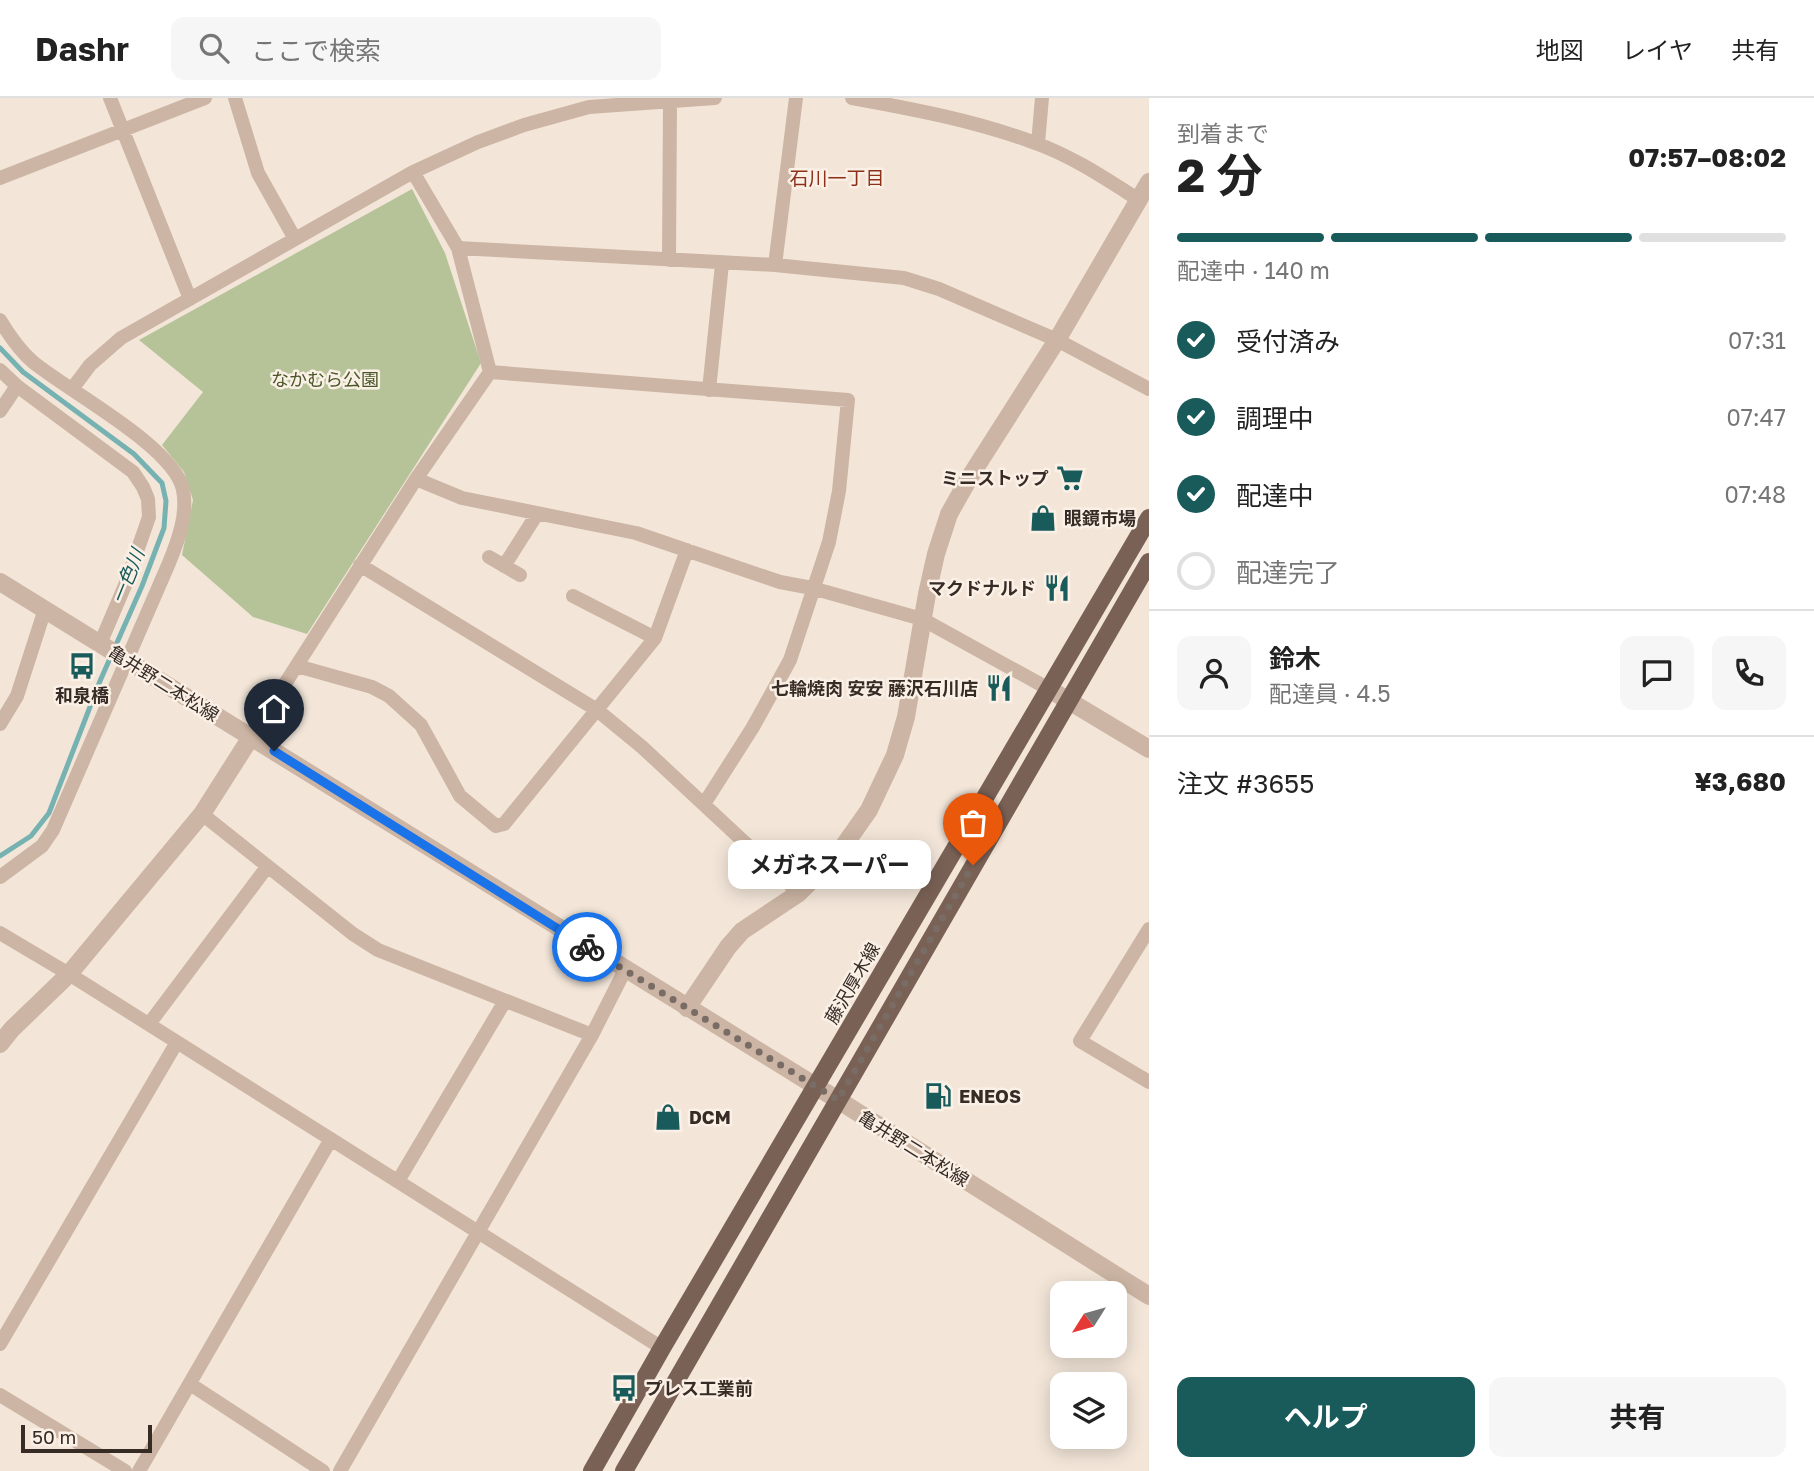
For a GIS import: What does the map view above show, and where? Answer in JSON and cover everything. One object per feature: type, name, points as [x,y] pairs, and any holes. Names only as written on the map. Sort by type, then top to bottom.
[{"type":"main road","name":"藤沢厚木線","points":[[592,1471],[1149,518]]},
{"type":"main road","points":[[624,1471],[1149,562]]},
{"type":"street","points":[[110,98],[190,299]]},
{"type":"street","points":[[0,178],[205,98]]},
{"type":"street","points":[[235,98],[258,173],[295,239]]},
{"type":"street","points":[[72,389],[90,365],[112,345],[413,172],[478,142],[587,103],[670,103],[715,98]]},
{"type":"street","points":[[775,265],[796,98]]},
{"type":"street","points":[[852,98],[879,101],[995,129],[1038,144],[1088,169],[1139,200]]},
{"type":"street","points":[[1038,144],[1042,98]]},
{"type":"street","points":[[669,260],[670,103]]},
{"type":"street","points":[[0,1044],[19,1021],[69,974],[202,814],[416,479],[490,372],[458,248],[413,172]]},
{"type":"street","points":[[687,1008],[742,931],[799,893],[838,855],[869,810],[895,755],[906,717],[922,619],[936,554],[949,514],[1057,340],[1149,182]]},
{"type":"street","points":[[458,248],[775,265],[904,278],[939,289],[1057,340],[1149,389]]},
{"type":"street","points":[[709,390],[722,264]]},
{"type":"street","points":[[0,320],[11,338],[32,361],[159,453],[173,469],[183,490],[179,536],[113,652]]},
{"type":"street","points":[[0,370],[17,386],[133,472],[148,499],[149,517],[113,652],[53,830],[42,846],[0,877]]},
{"type":"street","points":[[490,372],[848,400],[839,491],[829,542],[790,660],[753,727],[704,804]]},
{"type":"street","points":[[0,411],[17,386]]},
{"type":"street","points":[[416,479],[462,499],[636,533],[780,582],[812,588],[922,619],[1049,689],[1149,749]]},
{"type":"street","points":[[504,566],[537,514]]},
{"type":"street","points":[[297,666],[348,679],[389,695],[421,725],[460,796],[496,826],[504,824],[654,638],[660,628],[687,550]]},
{"type":"street","points":[[489,557],[520,575]]},
{"type":"street","points":[[360,565],[597,710],[642,747],[799,893]]},
{"type":"street","name":"亀井野二本松線","points":[[0,582],[838,1100],[1149,1296]]},
{"type":"street","points":[[573,596],[654,638]]},
{"type":"street","points":[[0,724],[17,696],[45,609]]},
{"type":"street","points":[[202,814],[353,934],[378,950],[592,1035]]},
{"type":"street","points":[[149,1024],[267,867]]},
{"type":"street","points":[[1149,929],[1080,1041],[1149,1082]]},
{"type":"street","points":[[0,933],[662,1348]]},
{"type":"street","points":[[340,1471],[592,1035],[625,970]]},
{"type":"street","points":[[398,1181],[505,1001]]},
{"type":"street","points":[[0,1344],[177,1042]]},
{"type":"street","points":[[139,1471],[331,1139]]},
{"type":"street","points":[[190,1384],[323,1471]]},
{"type":"street","points":[[0,1395],[125,1471]]},
{"type":"green space","name":"なかむら公園","points":[[412,189],[445,253],[481,363],[307,634],[253,617],[182,555],[193,500],[184,472],[162,445],[203,392],[139,340]]},
{"type":"waterway","name":"一色川","points":[[0,348],[23,372],[134,454],[162,483],[166,501],[164,528],[49,813],[31,836],[0,856]]},
{"type":"way so far","points":[[587,947],[838,1100],[973,865]]},
{"type":"place","name":"ミニストップ","points":[[1070,478]]},
{"type":"place","name":"眼鏡市場","points":[[1043,518]]},
{"type":"place","name":"マクドナルド","points":[[1057,588]]},
{"type":"place","name":"和泉橋","points":[[82,666]]},
{"type":"place","name":"七輪焼肉 安安 藤沢石川店","points":[[999,688]]},
{"type":"place","name":"メガネスーパー","points":[[973,865]]},
{"type":"place","name":"ENEOS","points":[[938,1096]]},
{"type":"place","name":"DCM","points":[[668,1117]]},
{"type":"place","name":"プレス工業前","points":[[624,1388]]},
{"type":"district","name":"石川一丁目","points":[[837,177]]},
{"type":"route","points":[[274,751],[587,947]]}]
